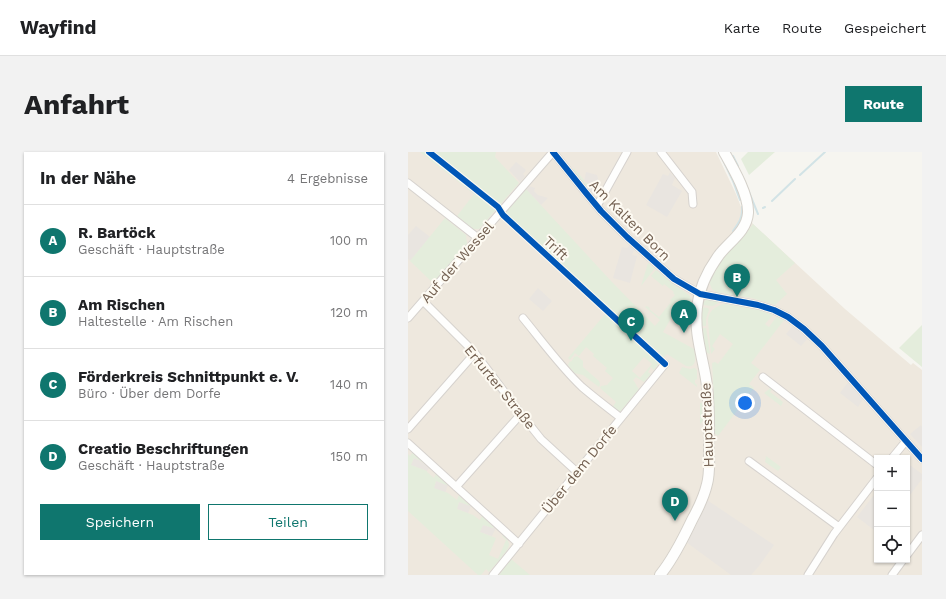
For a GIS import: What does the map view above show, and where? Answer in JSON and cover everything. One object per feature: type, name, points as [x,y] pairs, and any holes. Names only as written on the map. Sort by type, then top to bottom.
[{"type":"main road","name":"Hauptstraße","points":[[660,575],[686,532],[701,501],[709,474],[709,400],[696,328],[697,305],[711,267],[726,246],[737,236],[746,222],[748,214],[746,199],[724,152]]},
{"type":"street","name":"Am Kalten Born","points":[[552,152],[597,206],[627,237],[674,279],[700,294],[758,305],[774,310],[796,323],[811,335],[922,459]]},
{"type":"street","name":"Auf der Wessel","points":[[408,318],[552,152]]},
{"type":"street","name":"Am Kalten Born","points":[[597,206],[627,152]]},
{"type":"street","points":[[661,152],[692,192],[693,204]]},
{"type":"street","points":[[408,183],[478,238]]},
{"type":"street","name":"Erfurter Straße","points":[[423,301],[475,353],[541,438],[577,472]]},
{"type":"street","points":[[523,318],[564,368],[594,397],[621,418]]},
{"type":"street","points":[[408,429],[475,353]]},
{"type":"street","name":"Über dem Dorfe","points":[[493,575],[665,364]]},
{"type":"street","points":[[763,377],[874,463]]},
{"type":"street","points":[[456,487],[521,414]]},
{"type":"street","points":[[894,455],[906,441]]},
{"type":"street","points":[[408,443],[519,544]]},
{"type":"street","points":[[749,461],[839,527]]},
{"type":"street","points":[[808,575],[839,527],[874,482]]},
{"type":"street","points":[[910,551],[922,535]]},
{"type":"street","points":[[892,575],[901,563]]},
{"type":"shaded area","points":[[408,152],[716,152],[741,207],[753,224],[845,309],[911,365],[913,363],[922,370],[922,575],[408,575]]},
{"type":"shaded area","points":[[516,162],[526,170],[523,174],[525,176],[520,182],[509,170]]},
{"type":"shaded area","points":[[586,172],[597,175],[599,182],[594,192],[591,192],[588,189],[589,184],[584,182]]},
{"type":"shaded area","points":[[670,172],[675,178],[672,185],[682,191],[667,217],[646,205],[663,174],[668,176]]},
{"type":"shaded area","points":[[529,186],[535,188],[534,191],[538,195],[548,198],[541,205],[526,189]]},
{"type":"shaded area","points":[[416,226],[430,237],[410,261],[408,259],[408,235]]},
{"type":"shaded area","points":[[630,245],[635,250],[632,255],[637,256],[630,283],[613,278],[622,247],[627,248]]},
{"type":"shaded area","points":[[538,288],[552,301],[543,311],[529,299]]},
{"type":"shaded area","points":[[793,326],[808,338],[801,346],[786,334]]},
{"type":"shaded area","points":[[848,382],[863,399],[858,407],[840,393]]},
{"type":"shaded area","points":[[921,425],[922,427],[922,447],[910,434]]},
{"type":"shaded area","points":[[414,458],[429,468],[427,471],[411,465]]},
{"type":"shaded area","points":[[910,465],[922,474],[922,479],[910,495]]},
{"type":"shaded area","points":[[436,481],[448,485],[445,493],[434,488]]},
{"type":"shaded area","points":[[874,495],[874,530],[857,517]]},
{"type":"shaded area","points":[[707,500],[774,545],[751,575],[731,575],[686,542]]},
{"type":"shaded area","points":[[459,502],[471,506],[468,513],[457,509]]},
{"type":"shaded area","points":[[482,525],[496,528],[492,536],[480,532]]},
{"type":"green space","points":[[420,152],[496,152],[495,157],[519,183],[479,229],[473,229],[457,216],[474,194]]},
{"type":"green space","points":[[748,152],[775,152],[749,175],[741,159]]},
{"type":"green space","points":[[574,168],[584,182],[589,184],[588,189],[573,172]]},
{"type":"green space","points":[[526,189],[655,326],[660,320],[645,307],[647,306],[650,308],[649,309],[659,317],[675,295],[673,293],[674,292],[664,284],[663,286],[651,276],[656,270],[689,295],[691,299],[690,315],[677,308],[663,332],[694,349],[694,364],[686,366],[667,354],[662,359],[657,354],[660,350],[657,350],[653,355],[660,362],[654,370],[651,367],[648,372],[651,374],[644,382],[636,377],[633,380],[639,389],[619,413],[612,408],[616,402],[600,388],[601,386],[607,385],[613,378],[605,371],[607,368],[593,356],[594,354],[586,347],[579,356],[575,353],[570,360],[568,358],[606,313],[502,217]],"holes":[[[644,357],[652,364],[640,378],[632,371]]]},
{"type":"green space","points":[[445,218],[466,235],[467,244],[433,283],[410,261]]},
{"type":"green space","points":[[753,224],[795,263],[776,280],[787,294],[775,305],[752,298],[722,292],[720,295],[712,289],[709,282],[717,264],[739,238],[741,240]]},
{"type":"green space","points":[[648,263],[655,268],[641,286]]},
{"type":"green space","points":[[709,299],[720,300],[720,302],[713,306],[702,304]]},
{"type":"green space","points":[[723,304],[759,310],[773,315],[765,324],[769,327],[777,316],[784,320],[751,363],[760,370],[749,384],[754,388],[718,436],[713,433],[714,398],[712,363],[715,362],[718,364],[733,344],[720,334],[712,346],[715,349],[711,354],[708,321],[712,310]]},
{"type":"green space","points":[[700,307],[708,308],[709,310],[706,319],[706,326],[700,326]]},
{"type":"green space","points":[[922,325],[922,367],[899,348]]},
{"type":"green space","points":[[700,328],[706,328],[710,354],[705,352]]},
{"type":"green space","points":[[577,356],[583,361],[583,367],[599,381],[599,387],[583,375],[574,373],[568,365],[574,357]]},
{"type":"green space","points":[[682,367],[690,369],[695,368],[697,370],[697,379],[695,380],[695,383],[697,387],[679,373]]},
{"type":"green space","points":[[772,387],[773,388],[770,392],[783,402],[781,406],[764,393]]},
{"type":"green space","points":[[706,402],[704,420],[700,424],[700,403]]},
{"type":"green space","points":[[413,452],[428,466],[414,458],[411,465],[427,471],[434,478],[436,474],[447,484],[446,485],[436,481],[434,488],[448,493],[457,500],[459,495],[471,506],[459,502],[457,509],[473,515],[480,520],[482,516],[494,527],[483,525],[480,532],[496,538],[489,555],[498,559],[506,540],[502,536],[503,535],[507,540],[509,544],[507,550],[489,572],[486,569],[481,575],[478,575],[408,511],[408,454],[410,456]]},
{"type":"green space","points":[[766,456],[781,467],[778,471],[765,462]]},
{"type":"green space","points":[[511,559],[530,575],[499,575]]},
{"type":"waterway","points":[[800,175],[825,152]]},
{"type":"waterway","points":[[733,156],[738,166]]},
{"type":"waterway","points":[[723,160],[740,200]]},
{"type":"waterway","points":[[772,201],[795,179]]},
{"type":"waterway","points":[[744,180],[758,214]]},
{"type":"waterway","points":[[466,186],[476,194]]},
{"type":"waterway","points":[[733,231],[740,220],[742,207]]},
{"type":"cycle path","name":"Trift","points":[[429,152],[498,207],[503,215],[665,364]]},
{"type":"cycle path","points":[[553,152],[601,211],[627,237],[674,279],[700,294],[758,305],[774,310],[788,317],[804,329],[822,346],[922,459]]},
{"type":"place","name":"Am Rischen","points":[[737,297]]},
{"type":"place","name":"R. Bartöck","points":[[684,333]]},
{"type":"place","name":"Förderkreis Schnittpunkt e. V.","points":[[631,341]]},
{"type":"place","name":"Creatio Beschriftungen","points":[[675,521]]}]
